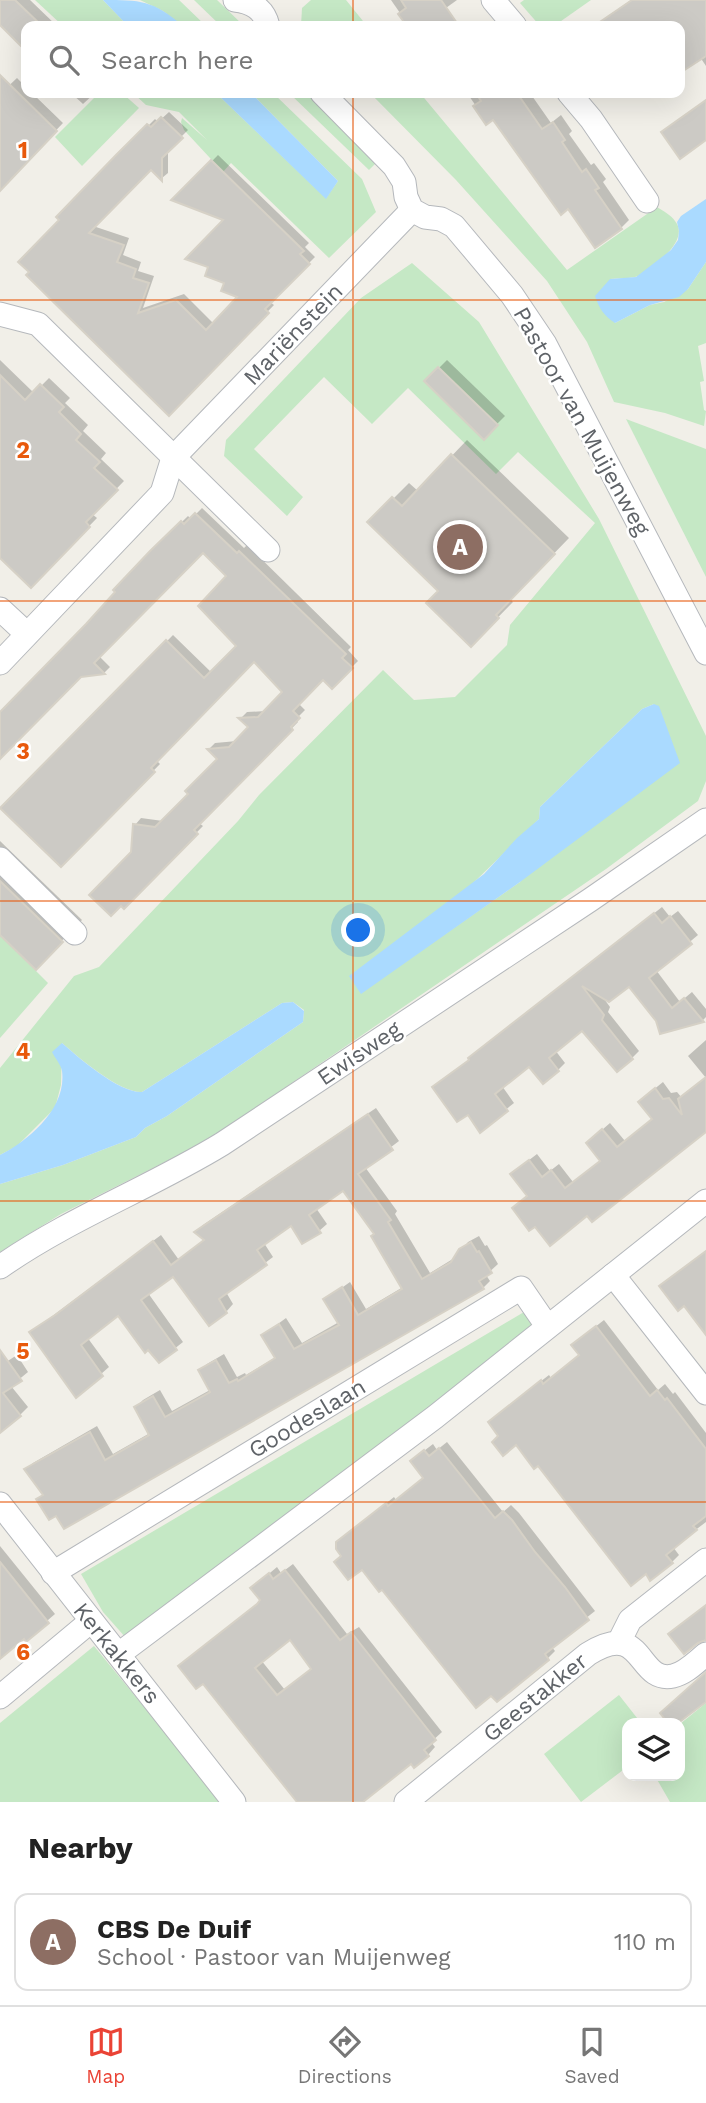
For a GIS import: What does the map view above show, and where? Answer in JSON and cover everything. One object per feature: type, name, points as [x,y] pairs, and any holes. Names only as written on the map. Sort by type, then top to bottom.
[{"type":"street","points":[[235,0],[249,2],[267,12]]},
{"type":"street","points":[[493,0],[511,21]]},
{"type":"street","points":[[327,98],[394,166],[404,182],[406,197],[412,210]]},
{"type":"street","points":[[573,98],[591,119],[647,201]]},
{"type":"street","name":"Mariënstein","points":[[0,663],[162,493],[173,458],[412,210]]},
{"type":"street","name":"Pastoor van Muijenweg","points":[[412,210],[454,226],[512,295],[545,344],[706,653]]},
{"type":"street","points":[[0,314],[38,324],[268,550]]},
{"type":"street","points":[[0,609],[27,634]]},
{"type":"street","name":"Ewisweg","points":[[0,1266],[65,1226],[184,1167],[222,1144],[706,820]]},
{"type":"street","points":[[0,859],[75,933]]},
{"type":"street","points":[[119,1654],[435,1417],[706,1201]]},
{"type":"street","points":[[613,1275],[706,1393]]},
{"type":"street","name":"Goodeslaan","points":[[53,1573],[521,1288],[547,1326]]},
{"type":"street","name":"Kerkakkers","points":[[0,1504],[234,1802]]},
{"type":"street","points":[[706,1560],[630,1620],[619,1642],[635,1650],[651,1671],[663,1676],[684,1672],[706,1654]]},
{"type":"street","points":[[0,1697],[91,1621]]},
{"type":"street","name":"Geestakker","points":[[406,1802],[588,1654],[603,1645],[619,1642]]},
{"type":"green space","points":[[35,0],[103,0],[123,21],[58,21]]},
{"type":"green space","points":[[140,0],[179,0],[201,21],[176,21]]},
{"type":"green space","points":[[194,0],[217,0],[239,21],[216,21]]},
{"type":"green space","points":[[311,0],[346,0],[363,21],[301,21],[302,8]]},
{"type":"green space","points":[[524,0],[591,0],[561,21],[536,21],[520,3]]},
{"type":"green space","points":[[94,98],[128,98],[139,108],[82,166],[55,137]]},
{"type":"green space","points":[[138,98],[221,98],[326,198],[338,181],[256,98],[278,98],[362,179],[376,212],[329,258],[231,163],[223,172],[184,130],[182,118],[207,140],[179,112],[146,105]]},
{"type":"green space","points":[[294,98],[316,98],[379,160],[369,170]]},
{"type":"green space","points":[[375,98],[424,98],[567,270],[657,207],[671,217],[679,228],[678,236],[668,253],[638,276],[610,279],[615,323],[688,289],[706,262],[706,343],[698,346],[704,381],[700,382],[706,411],[704,426],[665,413],[614,402],[587,342],[547,281],[456,180]]},
{"type":"green space","points":[[412,263],[479,322],[599,519],[706,736],[706,781],[698,801],[606,869],[205,1142],[61,1214],[0,1252],[0,1184],[63,1165],[136,1137],[145,1128],[167,1116],[303,1022],[304,1010],[293,1002],[282,1003],[142,1092],[133,1091],[112,1081],[62,1043],[61,1085],[55,1108],[17,1146],[0,1155],[0,1068],[74,976],[99,967],[238,821],[259,795],[383,670],[414,700],[455,697],[507,645],[510,625],[595,523],[518,452],[496,474],[408,388],[372,424],[324,377],[254,449],[303,497],[287,516],[224,456],[226,440],[361,298]],"holes":[[[654,704],[520,882],[360,993],[539,819],[540,807],[642,709]]]},
{"type":"green space","points":[[626,419],[706,449],[706,577]]},
{"type":"green space","points":[[0,935],[48,983],[0,1038]]},
{"type":"green space","points":[[524,1312],[533,1325],[444,1397],[126,1638],[103,1612],[81,1574]]},
{"type":"green space","points":[[94,1646],[222,1802],[0,1802],[0,1723]]},
{"type":"green space","points":[[619,1695],[637,1718],[622,1718],[622,1771],[581,1802],[544,1754]]},
{"type":"green space","points":[[706,1703],[706,1802],[670,1802],[658,1781],[685,1781],[685,1720]]},
{"type":"water","points":[[103,0],[146,3],[176,21],[123,21]]},
{"type":"water","points":[[221,98],[256,98],[338,181],[326,199]]},
{"type":"water","points":[[706,199],[706,262],[688,289],[679,297],[650,305],[615,323],[611,320],[602,311],[595,296],[610,279],[636,277],[671,250],[678,240],[677,222],[681,216]]},
{"type":"water","points":[[654,704],[659,706],[680,763],[520,882],[361,994],[349,976],[484,874],[517,838],[539,819],[540,807],[642,709]]},
{"type":"water","points":[[293,1002],[304,1011],[303,1022],[167,1116],[145,1128],[136,1137],[63,1165],[0,1184],[0,1155],[34,1132],[58,1098],[62,1071],[52,1052],[62,1043],[111,1081],[142,1092],[282,1003]]},
{"type":"building","points":[[0,0],[15,0],[37,21],[21,21],[21,46],[0,25]]},
{"type":"building","points":[[401,0],[441,0],[456,21],[403,21],[398,14],[406,8]]},
{"type":"building","points":[[632,0],[706,0],[706,56],[685,70],[685,21],[601,21]]},
{"type":"building","points":[[0,75],[57,131],[0,191]]},
{"type":"building","points":[[479,98],[520,98],[542,129],[553,122],[565,140],[562,142],[582,172],[586,169],[599,188],[595,190],[622,229],[595,248],[568,209],[561,215],[493,120],[486,125],[473,106],[481,101]]},
{"type":"building","points":[[706,100],[706,140],[680,159],[661,132]]},
{"type":"building","points":[[161,117],[183,138],[162,158],[162,181],[151,170],[89,233],[124,245],[117,262],[136,269],[133,278],[149,283],[138,313],[176,300],[206,330],[237,297],[221,291],[224,283],[205,276],[208,267],[185,259],[223,220],[171,200],[211,160],[304,251],[300,254],[310,264],[265,309],[269,313],[169,416],[26,275],[29,272],[18,262],[59,220],[56,217],[116,155],[147,124],[151,127]]},
{"type":"building","points":[[438,367],[498,425],[484,440],[424,381]]},
{"type":"building","points":[[0,375],[25,400],[40,384],[64,407],[59,412],[81,434],[76,440],[100,462],[94,468],[118,490],[86,522],[90,527],[31,588],[0,558]]},
{"type":"building","points":[[451,454],[555,554],[496,615],[499,618],[471,647],[426,603],[438,591],[367,522],[392,497],[402,506]]},
{"type":"building","points":[[195,513],[237,553],[239,551],[346,654],[342,658],[353,668],[332,689],[323,680],[293,711],[300,718],[291,727],[293,730],[194,830],[198,834],[124,909],[121,906],[111,916],[89,895],[131,852],[133,824],[155,827],[188,794],[185,791],[217,759],[207,749],[229,747],[248,727],[238,718],[258,717],[282,692],[254,662],[151,768],[155,772],[61,867],[0,808],[166,640],[204,678],[236,646],[198,606],[226,576],[203,553],[94,663],[105,674],[81,677],[0,759],[0,712],[86,624],[115,592],[113,590],[150,551],[181,521],[184,524]]},
{"type":"building","points":[[0,881],[63,942],[36,970],[0,935]]},
{"type":"building","points":[[654,913],[662,923],[670,916],[692,944],[649,978],[672,1008],[684,998],[704,1022],[660,1034],[656,1021],[629,987],[609,1002],[582,986],[604,1015],[602,1020],[633,1059],[617,1072],[582,1031],[549,1058],[559,1071],[543,1084],[529,1067],[495,1094],[508,1111],[480,1133],[468,1115],[457,1122],[432,1087]]},
{"type":"building","points":[[706,1077],[706,1132],[592,1222],[587,1216],[550,1246],[535,1227],[529,1231],[512,1208],[527,1196],[510,1174],[529,1160],[542,1177],[551,1170],[565,1188],[600,1161],[586,1143],[602,1129],[617,1147],[652,1119],[638,1102],[655,1088],[663,1099],[669,1098],[682,1115],[678,1099]]},
{"type":"building","points":[[368,1114],[393,1150],[358,1174],[391,1220],[388,1222],[422,1279],[451,1262],[459,1249],[471,1242],[492,1273],[479,1281],[484,1289],[64,1529],[56,1516],[49,1520],[36,1499],[43,1495],[24,1469],[90,1432],[105,1460],[149,1435],[134,1407],[153,1396],[165,1417],[210,1392],[198,1370],[216,1360],[229,1383],[237,1379],[238,1381],[275,1358],[261,1335],[279,1324],[294,1349],[339,1325],[323,1299],[342,1287],[358,1315],[402,1289],[371,1236],[374,1234],[343,1191],[309,1215],[321,1233],[302,1244],[291,1226],[257,1250],[267,1265],[219,1299],[227,1313],[209,1326],[173,1277],[141,1300],[177,1350],[159,1363],[148,1350],[145,1353],[118,1316],[81,1345],[103,1376],[76,1398],[29,1332],[153,1241],[171,1265],[204,1240],[194,1232]]},
{"type":"building","points":[[706,1251],[706,1335],[684,1306],[678,1311],[659,1286]]},
{"type":"building","points":[[596,1326],[650,1396],[657,1390],[665,1400],[667,1398],[706,1449],[706,1516],[693,1526],[697,1530],[666,1555],[673,1563],[650,1581],[646,1574],[631,1586],[538,1466],[534,1469],[516,1445],[503,1456],[492,1442],[498,1436],[488,1422],[541,1380],[543,1384],[579,1355],[571,1345]]},
{"type":"building","points":[[0,1350],[22,1381],[3,1393],[21,1416],[0,1433]]},
{"type":"building","points":[[439,1448],[495,1518],[503,1511],[512,1520],[589,1620],[545,1654],[549,1660],[497,1702],[491,1696],[476,1708],[382,1590],[379,1592],[362,1570],[348,1580],[334,1562],[341,1556],[336,1549],[336,1542],[423,1478],[410,1461],[424,1450],[429,1456]]},
{"type":"building","points":[[0,1562],[49,1623],[0,1659]]},
{"type":"building","points":[[285,1570],[340,1640],[351,1632],[436,1740],[424,1750],[429,1756],[414,1768],[411,1764],[363,1802],[297,1802],[203,1684],[196,1689],[178,1666],[257,1604],[260,1600],[250,1588],[269,1573],[273,1579]],"holes":[[[290,1640],[311,1669],[277,1695],[255,1668]]]},
{"type":"building","points":[[706,1605],[706,1640],[684,1654],[668,1634]]},
{"type":"building","points":[[706,1672],[706,1702],[685,1718],[664,1718],[660,1713]]},
{"type":"place","name":"CBS De Duif","points":[[460,547]]}]
